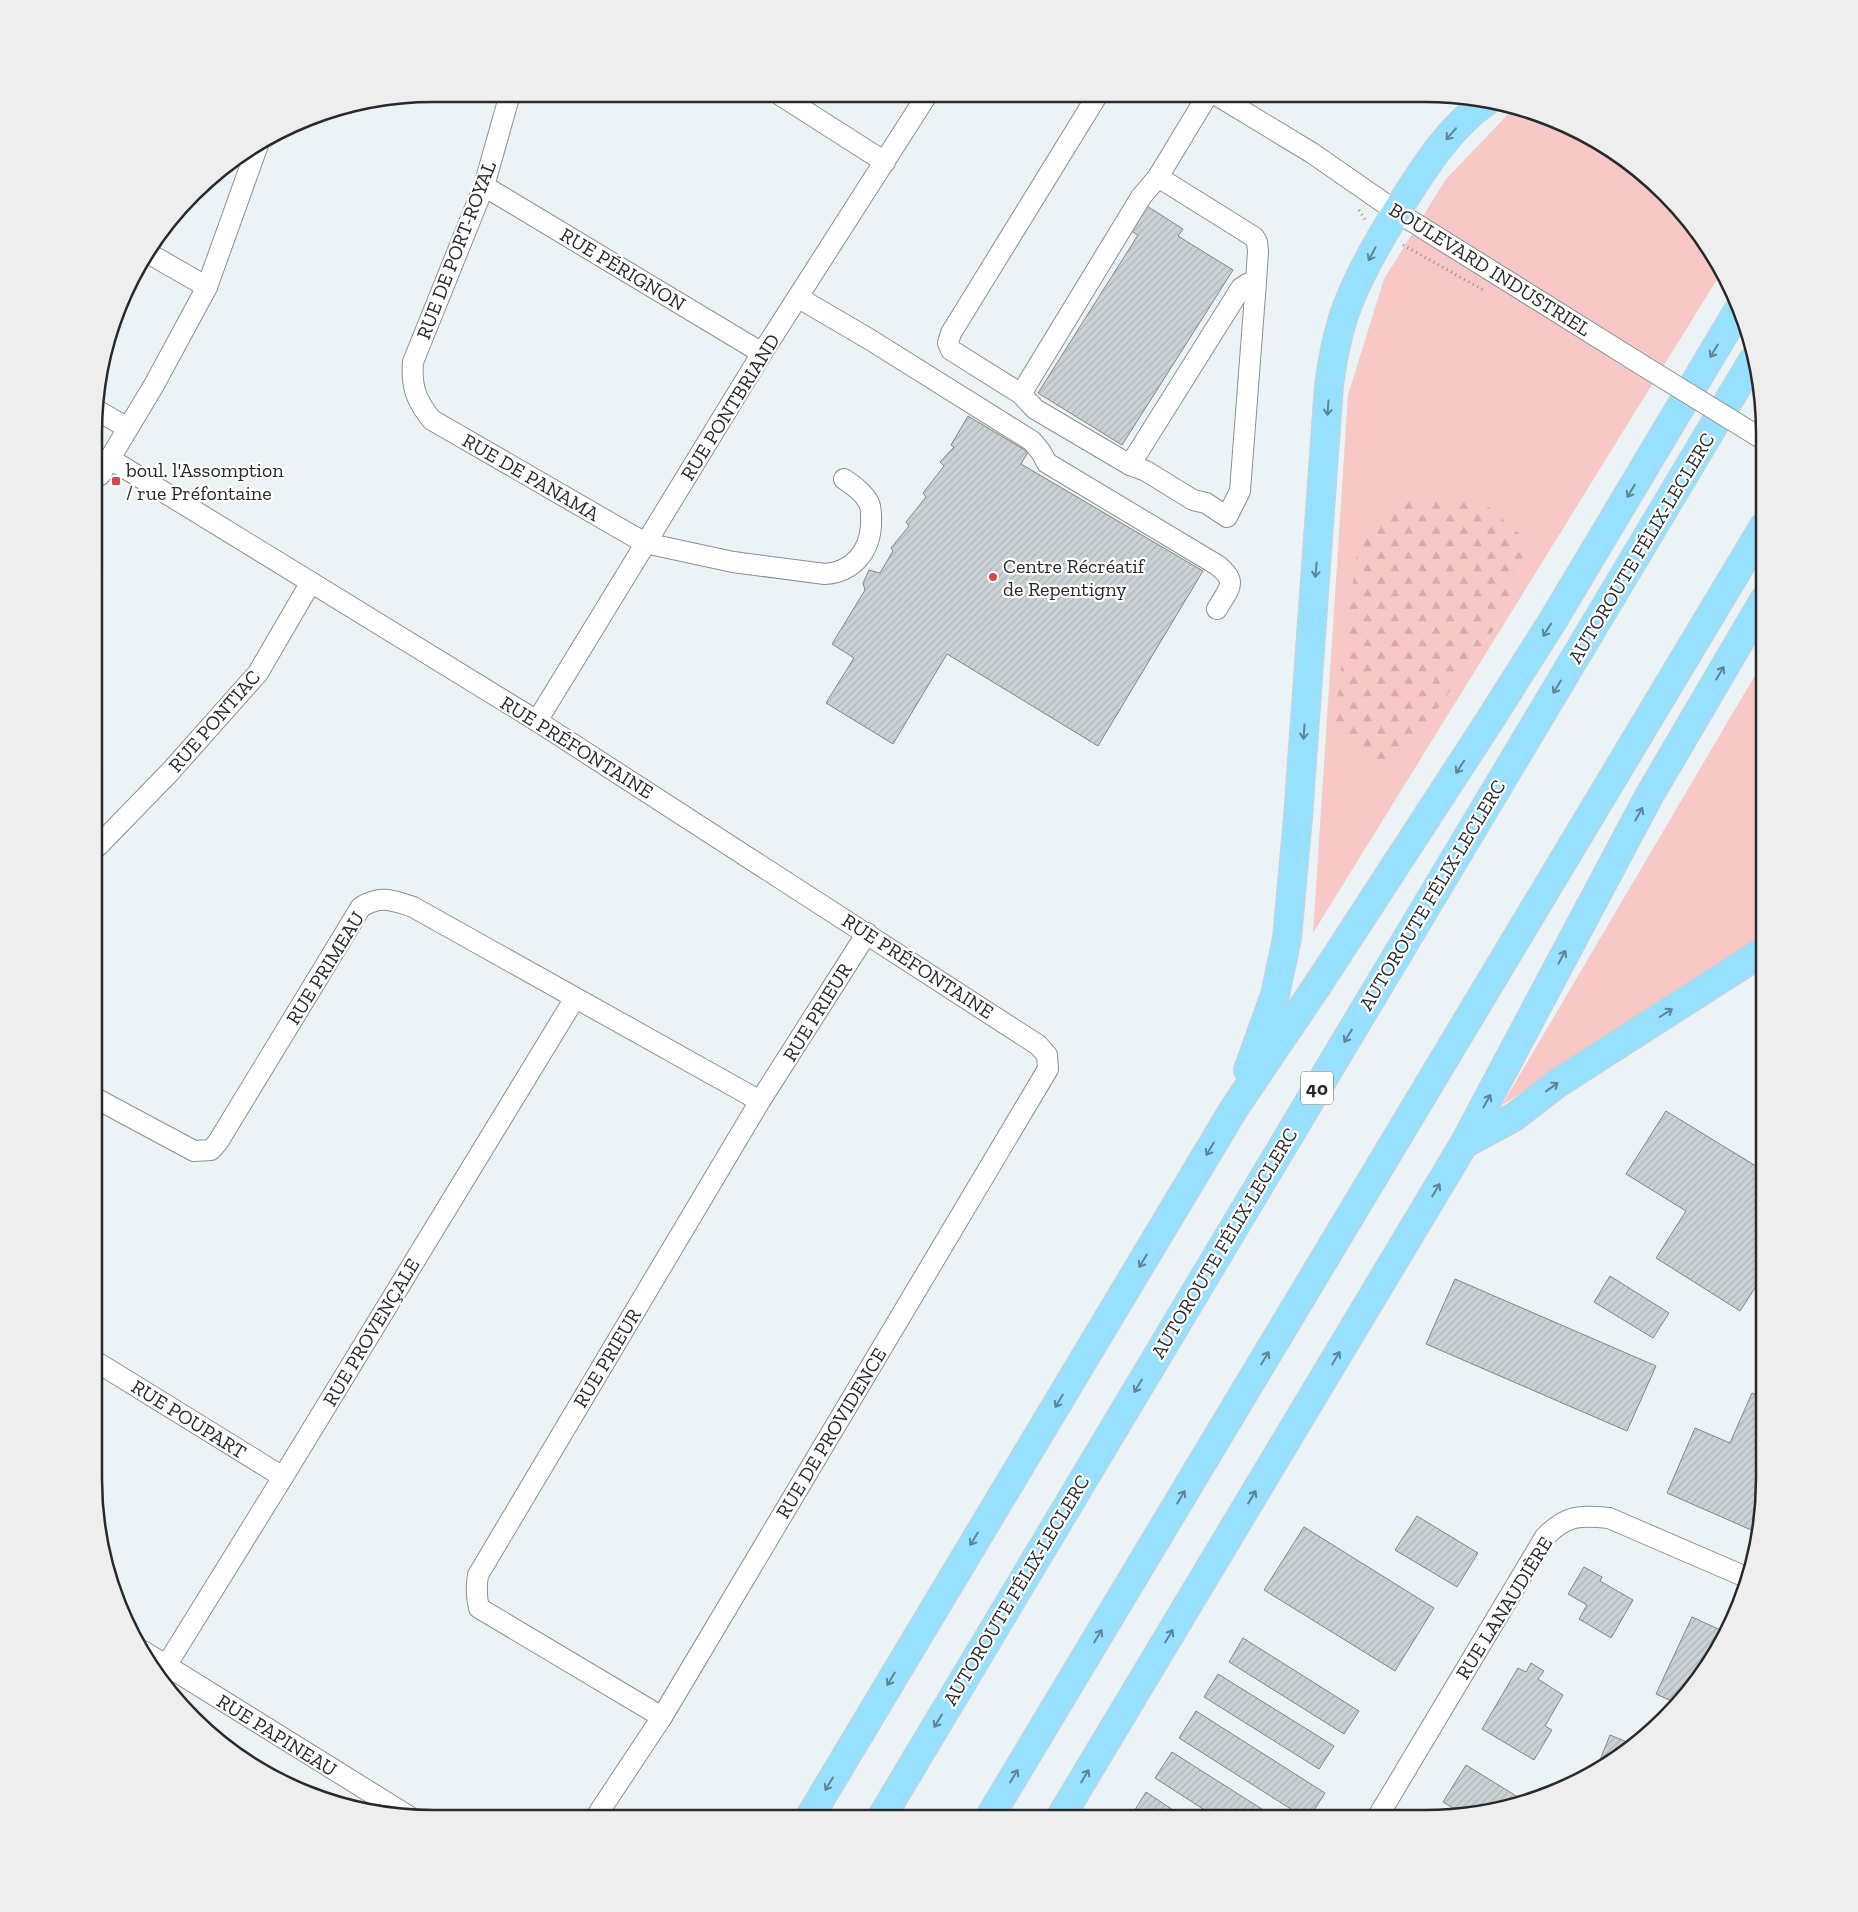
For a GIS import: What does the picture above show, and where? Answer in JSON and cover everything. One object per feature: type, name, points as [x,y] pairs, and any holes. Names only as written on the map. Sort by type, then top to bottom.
[{"type":"highway","points":[[1234,1107],[1275,995],[1286,938],[1298,817],[1329,385],[1334,352],[1354,290],[1376,247],[1443,143],[1455,129],[1480,107]]},
{"type":"highway","points":[[814,1810],[1234,1107],[1313,992],[1500,705],[1552,622],[1734,317]]},
{"type":"highway","name":"AUTOROUTE FÉLIX-LECLERC","points":[[886,1810],[1749,367]]},
{"type":"highway","points":[[994,1810],[1756,539]]},
{"type":"highway","points":[[1065,1810],[1464,1144],[1644,805],[1756,614]]},
{"type":"highway","points":[[1464,1144],[1514,1117],[1558,1083],[1756,956]]},
{"type":"street","name":"RUE DE PORT-ROYAL","points":[[421,406],[411,380],[413,362],[484,186],[508,102]]},
{"type":"street","points":[[791,102],[885,162]]},
{"type":"street","name":"RUE PONTBRIAND","points":[[537,721],[762,353],[799,298],[923,102]]},
{"type":"street","points":[[1093,102],[951,333],[948,343],[951,350],[1021,394],[1035,409],[1130,465],[1146,471],[1193,500],[1206,503],[1227,517],[1235,503],[1241,483],[1256,282],[1257,242],[1254,237],[1158,177]]},
{"type":"street","points":[[1021,394],[1141,197],[1158,177],[1203,102]]},
{"type":"street","name":"BOULEVARD INDUSTRIEL","points":[[1228,102],[1312,153],[1397,212],[1756,435]]},
{"type":"street","points":[[105,467],[208,287],[254,155]]},
{"type":"street","name":"RUE PÉRIGNON","points":[[484,186],[762,353]]},
{"type":"street","points":[[154,256],[208,287]]},
{"type":"street","points":[[1130,465],[1241,288],[1256,282]]},
{"type":"street","points":[[799,298],[869,339],[1032,441],[1041,452],[1046,463],[1228,573],[1230,580],[1229,588],[1217,609]]},
{"type":"street","name":"RUE DE PANAMA","points":[[421,406],[432,420],[645,543],[733,562],[825,574],[846,570],[862,556],[867,544],[872,518],[870,505],[863,495],[844,479]]},
{"type":"street","points":[[103,414],[128,428]]},
{"type":"street","name":"RUE PRÉFONTAINE","points":[[105,467],[311,582],[537,721],[1038,1045]]},
{"type":"street","name":"RUE PONTIAC","points":[[102,842],[169,773],[258,673],[311,582]]},
{"type":"street","name":"RUE PRIMEAU","points":[[102,1102],[194,1151],[211,1150],[218,1142],[361,907],[372,900],[391,899],[413,907],[760,1101]]},
{"type":"street","name":"RUE PRIEUR","points":[[662,1717],[480,1608],[476,1586],[478,1575],[760,1101],[867,933]]},
{"type":"street","name":"RUE PROVENÇALE","points":[[166,1666],[575,998]]},
{"type":"street","name":"RUE DE PROVIDENCE","points":[[600,1810],[662,1717],[1048,1069],[1047,1056],[1038,1045]]},
{"type":"street","name":"RUE POUPART","points":[[102,1365],[282,1478]]},
{"type":"street","name":"RUE LANAUDIÈRE","points":[[1382,1810],[1546,1537],[1556,1526],[1571,1518],[1586,1516],[1609,1518],[1741,1575]]},
{"type":"street","name":"RUE PAPINEAU","points":[[156,1659],[395,1807]]},
{"type":"green space","points":[[1509,114],[1531,120],[1571,137],[1609,158],[1626,171],[1659,199],[1673,215],[1700,249],[1717,279],[1313,933],[1348,395],[1384,279],[1446,179]],"holes":[[[1529,542],[1502,618],[1405,755]]]},
{"type":"green space","points":[[1402,497],[1485,504],[1529,542],[1502,618],[1405,755],[1380,763],[1332,735],[1357,553],[1380,518]]},
{"type":"green space","points":[[1756,674],[1756,942],[1502,1105]]},
{"type":"building","points":[[1147,206],[1183,229],[1178,236],[1233,270],[1122,445],[1038,393],[1138,235],[1131,231]]},
{"type":"building","points":[[968,416],[1028,452],[1021,464],[1203,571],[1098,746],[947,654],[893,744],[826,703],[854,658],[832,644],[865,590],[863,583],[869,570],[880,573],[893,551],[891,548],[909,526],[906,522],[926,497],[923,493],[944,466],[940,462],[954,447],[951,445]]},
{"type":"building","points":[[1666,1111],[1756,1166],[1756,1286],[1740,1311],[1656,1258],[1686,1211],[1626,1174]]},
{"type":"building","points":[[1610,1276],[1669,1313],[1653,1338],[1594,1302]]},
{"type":"building","points":[[1455,1279],[1656,1366],[1627,1431],[1426,1344]]},
{"type":"building","points":[[1752,1393],[1756,1395],[1756,1479],[1751,1530],[1667,1493],[1695,1428],[1730,1443]]},
{"type":"building","points":[[1417,1516],[1478,1553],[1457,1587],[1395,1550]]},
{"type":"building","points":[[1304,1527],[1434,1608],[1395,1671],[1264,1590]]},
{"type":"building","points":[[1584,1567],[1602,1577],[1600,1581],[1633,1600],[1611,1638],[1579,1619],[1587,1605],[1568,1594]]},
{"type":"building","points":[[1692,1617],[1719,1629],[1700,1663],[1670,1700],[1656,1694]]},
{"type":"building","points":[[1243,1638],[1359,1711],[1344,1734],[1229,1662]]},
{"type":"building","points":[[1531,1663],[1544,1671],[1538,1679],[1563,1695],[1545,1726],[1552,1730],[1534,1760],[1482,1729],[1518,1668],[1526,1672]]},
{"type":"building","points":[[1218,1674],[1334,1746],[1319,1769],[1204,1697]]},
{"type":"building","points":[[1196,1711],[1325,1793],[1314,1810],[1292,1810],[1179,1738]]},
{"type":"building","points":[[1610,1735],[1626,1741],[1609,1754],[1600,1759]]},
{"type":"building","points":[[1172,1752],[1263,1810],[1205,1810],[1155,1778]]},
{"type":"building","points":[[1466,1765],[1517,1796],[1454,1808],[1443,1802]]},
{"type":"building","points":[[1146,1792],[1173,1810],[1135,1810]]},
{"type":"place","name":"boul. l'Assomption / rue Préfontaine","points":[[116,481]]},
{"type":"place","name":"Centre Récréatif de Repentigny","points":[[993,577]]}]
